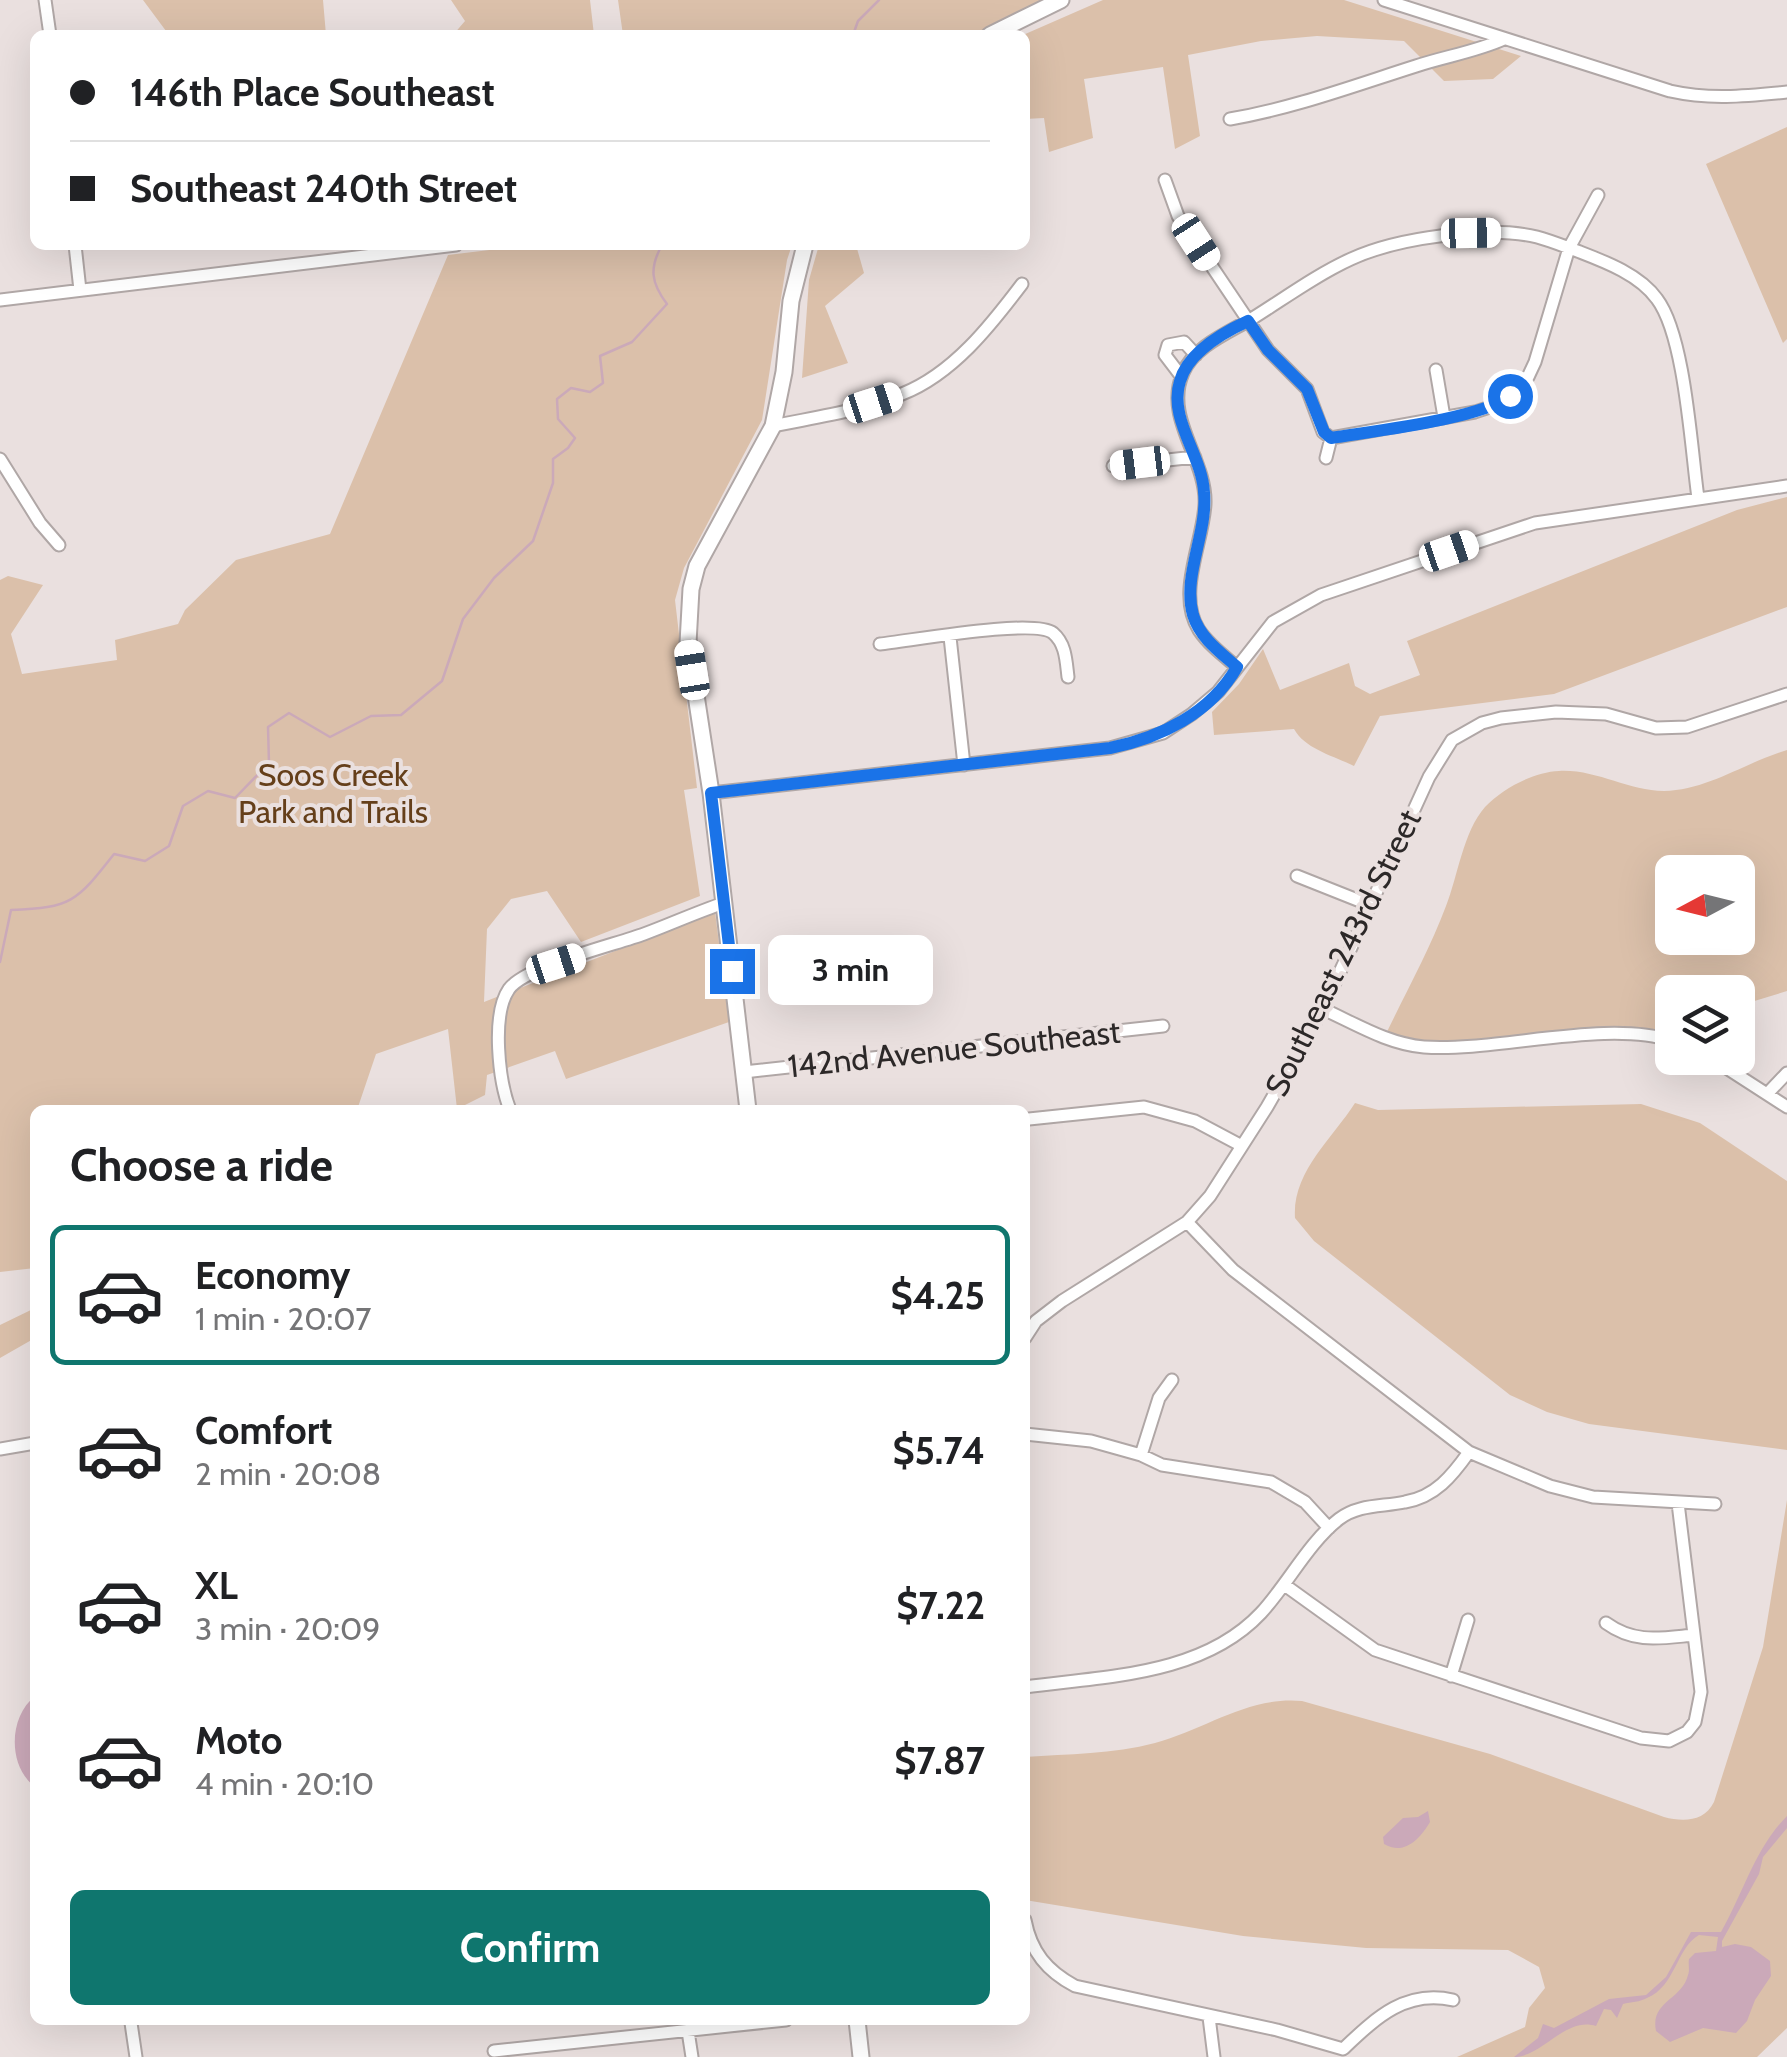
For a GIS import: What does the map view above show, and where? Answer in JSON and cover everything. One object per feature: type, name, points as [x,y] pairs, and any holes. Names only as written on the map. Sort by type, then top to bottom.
[{"type":"main road","points":[[1000,30],[1061,0]]},
{"type":"main road","points":[[747,1105],[711,793],[688,643],[691,589],[705,547],[773,426],[784,372],[791,300],[804,250]]},
{"type":"main road","points":[[858,2025],[862,2057]]},
{"type":"street","points":[[45,0],[49,30]]},
{"type":"street","points":[[1384,0],[1698,97],[1787,92]]},
{"type":"street","points":[[1230,119],[1280,110],[1381,80],[1417,65],[1474,53],[1504,39]]},
{"type":"street","points":[[1165,180],[1178,216],[1268,350],[1307,389],[1324,432],[1331,438]]},
{"type":"street","points":[[1331,438],[1500,404],[1528,377],[1569,248],[1598,194]]},
{"type":"street","points":[[1237,667],[1208,642],[1197,628],[1192,611],[1190,594],[1205,504],[1201,471],[1178,405],[1181,376],[1196,355],[1231,329],[1353,258],[1386,247],[1471,233],[1503,233],[1536,237],[1569,248],[1605,261],[1634,279],[1658,299],[1676,338],[1698,498]]},
{"type":"street","points":[[76,250],[80,290]]},
{"type":"street","points":[[0,300],[414,250]]},
{"type":"street","points":[[773,426],[850,411],[904,394],[932,378],[987,330],[1022,284]]},
{"type":"street","points":[[1181,376],[1166,356],[1168,345],[1184,342],[1196,355]]},
{"type":"street","points":[[1436,370],[1444,417]]},
{"type":"street","points":[[1326,458],[1331,438]]},
{"type":"street","points":[[1113,466],[1195,457]]},
{"type":"street","points":[[0,459],[40,523],[59,544]]},
{"type":"street","points":[[711,793],[1141,742],[1192,714],[1218,692],[1274,622],[1321,595],[1535,523],[1787,486]]},
{"type":"street","points":[[880,644],[1014,626],[1043,628],[1061,643],[1068,677]]},
{"type":"street","points":[[950,636],[964,766]]},
{"type":"street","name":"Southeast 243rd Street","points":[[1030,1330],[1062,1301],[1186,1222],[1210,1196],[1323,1009],[1439,757],[1463,732],[1501,718],[1556,712],[1606,714],[1671,729],[1712,720],[1787,694]]},
{"type":"street","points":[[1297,876],[1370,905]]},
{"type":"street","points":[[508,1105],[498,1066],[500,1031],[507,991],[515,983],[556,964],[724,903]]},
{"type":"street","points":[[1323,1009],[1384,1038],[1425,1047],[1633,1034],[1655,1038]]},
{"type":"street","name":"142nd Avenue Southeast","points":[[744,1072],[1163,1026]]},
{"type":"street","points":[[1768,1094],[1787,1073]]},
{"type":"street","points":[[1737,1075],[1787,1107]]},
{"type":"street","points":[[1030,1120],[1144,1107],[1195,1120],[1242,1146]]},
{"type":"street","points":[[1186,1222],[1233,1270],[1468,1452],[1538,1482],[1593,1497],[1716,1504]]},
{"type":"street","points":[[1141,1454],[1159,1398],[1172,1380]]},
{"type":"street","points":[[1030,1434],[1062,1436],[1141,1454],[1162,1465],[1271,1482],[1305,1502],[1329,1528]]},
{"type":"street","points":[[0,1449],[30,1444]]},
{"type":"street","points":[[1030,1685],[1150,1668],[1202,1654],[1247,1628],[1286,1586],[1329,1528],[1356,1510],[1406,1502],[1436,1490],[1468,1452]]},
{"type":"street","points":[[1286,1586],[1375,1650],[1641,1738],[1668,1741],[1687,1732],[1695,1722],[1701,1692],[1678,1503]]},
{"type":"street","points":[[1451,1676],[1468,1620]]},
{"type":"street","points":[[1606,1623],[1635,1639],[1694,1635]]},
{"type":"street","points":[[1030,1938],[1042,1962],[1055,1976],[1075,1986],[1277,2030],[1345,2053],[1393,2006],[1435,1996],[1453,2000]]},
{"type":"street","points":[[1209,2017],[1214,2057]]},
{"type":"street","points":[[131,2025],[136,2057]]},
{"type":"street","points":[[494,2051],[741,2025]]},
{"type":"street","points":[[688,2031],[692,2057]]},
{"type":"green space","points":[[143,0],[323,0],[326,30],[165,30]]},
{"type":"green space","points":[[451,0],[590,0],[593,30],[457,30],[465,21]]},
{"type":"green space","points":[[618,0],[1043,0],[986,30],[622,30]]},
{"type":"green space","points":[[1103,0],[1344,0],[1521,56],[1493,79],[1444,81],[1404,41],[1317,36],[1261,41],[1188,55],[1200,136],[1175,149],[1163,67],[1084,79],[1093,138],[1049,152],[1044,118],[1030,119],[1030,32]]},
{"type":"green space","points":[[1787,127],[1787,339],[1783,343],[1706,164]]},
{"type":"green space","name":"Soos Creek Park and Trails","points":[[490,250],[790,250],[762,420],[684,568],[675,600],[697,788],[684,790],[700,896],[581,942],[547,891],[511,899],[487,929],[484,1002],[715,912],[729,1022],[566,1079],[555,1051],[487,1075],[485,1095],[465,1105],[457,1105],[448,1029],[376,1054],[359,1105],[30,1105],[30,1269],[0,1272],[0,580],[8,576],[43,585],[11,634],[22,674],[117,660],[115,640],[178,624],[185,610],[236,560],[330,534],[448,255]]},
{"type":"green space","points":[[818,250],[857,250],[864,273],[825,306],[848,363],[802,378],[809,280]]},
{"type":"green space","points":[[1787,497],[1787,607],[1554,694],[1380,716],[1354,766],[1313,747],[1294,729],[1214,735],[1212,712],[1239,684],[1263,649],[1280,690],[1349,663],[1355,686],[1370,694],[1420,675],[1407,641],[1737,510]]},
{"type":"green space","points":[[1787,750],[1787,991],[1755,1001],[1755,975],[1655,975],[1655,1037],[1633,1034],[1450,1047],[1384,1038],[1439,923],[1471,829],[1485,807],[1501,794],[1529,778],[1559,771],[1586,773],[1664,791],[1711,781]]},
{"type":"green space","points":[[1355,1103],[1378,1110],[1641,1104],[1700,1123],[1787,1181],[1787,1450],[1589,1424],[1547,1412],[1510,1395],[1314,1241],[1295,1218],[1300,1186],[1315,1157]]},
{"type":"green space","points":[[30,1310],[30,1341],[0,1358],[0,1325]]},
{"type":"green space","points":[[1787,1500],[1787,2028],[1757,2057],[1457,2057],[1525,2027],[1529,2008],[1545,1988],[1539,1967],[1508,1950],[1366,1948],[1243,1936],[1030,1901],[1030,1757],[1139,1747],[1263,1703],[1302,1701],[1490,1754],[1664,1817],[1699,1817],[1714,1802],[1763,1647]]},
{"type":"shaded area","points":[[30,1701],[30,1782],[20,1767],[15,1742]]},
{"type":"shaded area","points":[[1428,1811],[1430,1822],[1411,1844],[1398,1848],[1384,1844],[1383,1837],[1403,1818],[1418,1817]]},
{"type":"shaded area","points":[[1787,1816],[1787,1828],[1763,1857],[1759,1874],[1722,1941],[1722,1947],[1751,1947],[1770,1961],[1771,1976],[1747,2021],[1736,2033],[1703,2028],[1670,2042],[1656,2031],[1658,2013],[1685,1983],[1689,1959],[1695,1953],[1716,1951],[1718,1937],[1699,1935],[1657,1992],[1623,2004],[1617,2018],[1611,2010],[1604,2009],[1596,2026],[1574,2027],[1534,2051],[1514,2057],[1538,2038],[1543,2024],[1554,2028],[1609,1999],[1646,1995],[1666,1977],[1691,1932],[1721,1932],[1758,1857]]},
{"type":"waterway","points":[[855,30],[858,21],[879,0]]},
{"type":"waterway","points":[[0,962],[11,910],[48,907],[72,899],[114,854],[145,861],[169,846],[183,806],[208,791],[235,798],[269,763],[268,727],[289,713],[330,737],[371,716],[401,715],[442,681],[463,619],[494,578],[533,541],[553,483],[553,459],[575,438],[558,419],[557,399],[571,388],[590,392],[603,383],[600,356],[632,342],[667,304],[654,275],[660,250]]},
{"type":"route","points":[[732,971],[711,793],[1141,742],[1192,714],[1232,677],[1237,667],[1208,642],[1197,628],[1192,611],[1190,594],[1205,504],[1204,488],[1178,405],[1181,376],[1188,363],[1231,329],[1248,321],[1268,350],[1307,389],[1324,432],[1331,438],[1476,412],[1510,396]]}]
